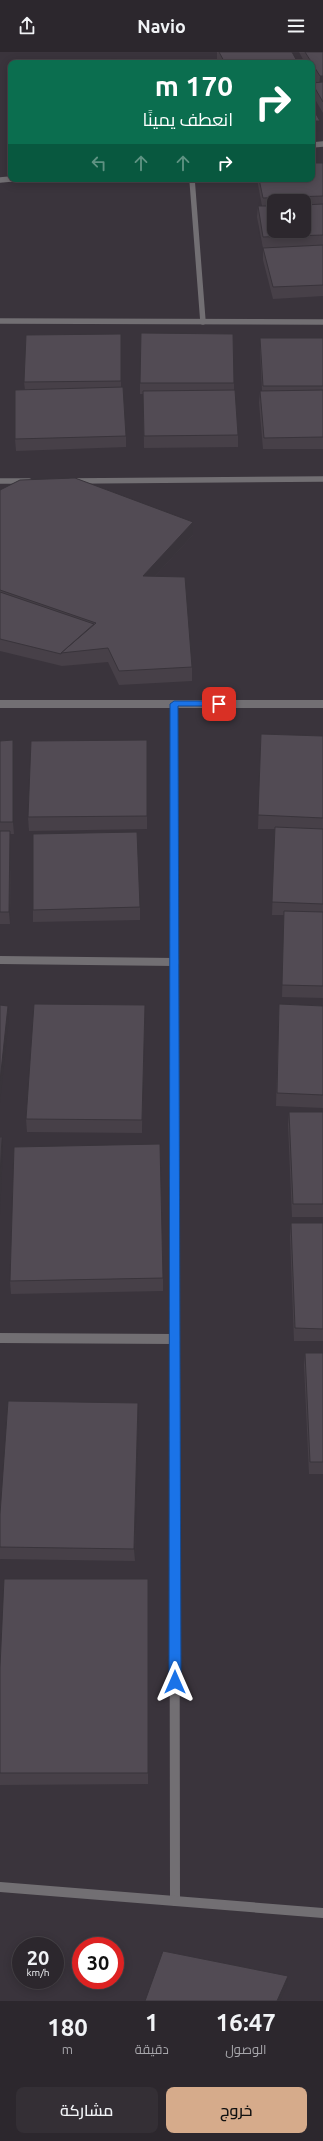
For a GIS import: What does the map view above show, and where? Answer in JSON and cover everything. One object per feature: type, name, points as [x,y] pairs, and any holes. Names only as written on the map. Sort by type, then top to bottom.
[{"type":"street","points":[[192,182],[203,322]]},
{"type":"street","points":[[0,320],[323,322]]},
{"type":"street","points":[[63,481],[323,478]]},
{"type":"street","points":[[0,481],[39,481]]},
{"type":"street","points":[[0,704],[323,704]]},
{"type":"street","points":[[174,704],[175,1901]]},
{"type":"street","points":[[0,960],[175,962]]},
{"type":"street","points":[[0,1338],[175,1339]]},
{"type":"street","points":[[0,1887],[323,1913]]},
{"type":"building","points":[[219,52],[292,52],[296,60],[223,60]]},
{"type":"building","points":[[305,52],[323,52],[323,76],[320,76],[315,68],[315,60],[310,60]]},
{"type":"building","points":[[199,59],[199,60],[179,60]]},
{"type":"building","points":[[323,82],[323,102],[315,88],[315,83]]},
{"type":"building","points":[[315,112],[320,121],[315,121]]},
{"type":"building","points":[[315,163],[323,163],[323,196],[311,196],[311,194],[267,194],[267,198],[263,198],[260,182],[315,182]]},
{"type":"building","points":[[323,204],[323,235],[311,235],[311,205]]},
{"type":"building","points":[[258,206],[267,206],[267,237],[263,237]]},
{"type":"building","points":[[323,245],[323,285],[273,287],[263,248]]},
{"type":"building","points":[[141,333],[233,334],[234,383],[140,383]]},
{"type":"building","points":[[121,334],[121,381],[24,382],[26,335]]},
{"type":"building","points":[[260,338],[323,338],[323,386],[263,386]]},
{"type":"building","points":[[123,387],[126,436],[15,439],[15,390]]},
{"type":"building","points":[[235,390],[238,435],[144,436],[143,391]]},
{"type":"building","points":[[323,390],[323,437],[264,438],[260,391]]},
{"type":"building","points":[[75,478],[193,522],[143,576],[185,577],[192,667],[119,671],[108,648],[61,653],[96,623],[0,590],[0,490],[20,480]]},
{"type":"building","points":[[0,592],[94,624],[61,654],[0,639]]},
{"type":"building","points":[[261,734],[323,736],[323,818],[258,815]]},
{"type":"building","points":[[13,740],[13,822],[0,822],[0,741]]},
{"type":"building","points":[[147,740],[147,816],[28,817],[31,741]]},
{"type":"building","points":[[275,827],[323,829],[323,904],[272,902]]},
{"type":"building","points":[[0,831],[10,831],[9,912],[0,912]]},
{"type":"building","points":[[137,832],[140,907],[33,910],[33,834]]},
{"type":"building","points":[[284,911],[323,912],[323,986],[282,985]]},
{"type":"building","points":[[34,1004],[145,1005],[142,1120],[26,1119]]},
{"type":"building","points":[[279,1004],[323,1006],[323,1095],[277,1093]]},
{"type":"building","points":[[0,1005],[8,1006],[0,1081]]},
{"type":"building","points":[[289,1112],[323,1112],[323,1204],[293,1204]]},
{"type":"building","points":[[0,1137],[2,1137],[0,1177]]},
{"type":"building","points":[[160,1144],[163,1278],[10,1281],[14,1147]]},
{"type":"building","points":[[291,1223],[323,1223],[323,1329],[295,1328]]},
{"type":"building","points":[[305,1353],[323,1353],[323,1462],[310,1462]]},
{"type":"building","points":[[8,1401],[138,1403],[134,1549],[0,1547],[0,1514]]},
{"type":"building","points":[[4,1579],[148,1579],[148,1773],[0,1773],[0,1667]]},
{"type":"building","points":[[163,1951],[288,1976],[277,2001],[145,2001]]},
{"type":"route","points":[[175,1682],[174,704],[219,704]]}]
